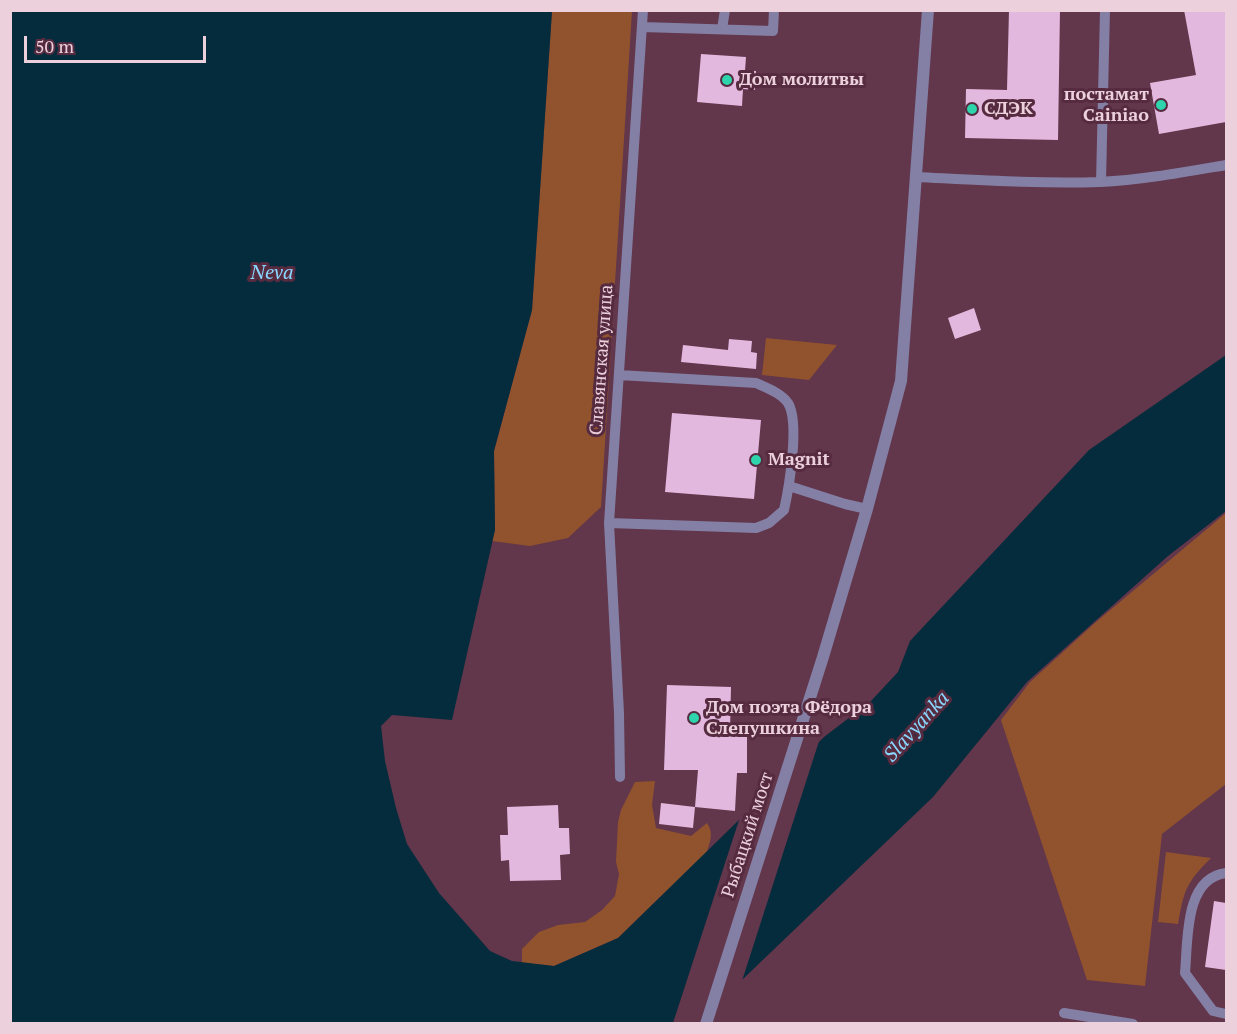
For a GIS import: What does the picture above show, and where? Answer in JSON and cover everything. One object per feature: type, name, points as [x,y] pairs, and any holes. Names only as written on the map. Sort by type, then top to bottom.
[{"type":"street","points":[[867,509],[901,381],[928,10]]},
{"type":"street","name":"Рыбацкий мост","points":[[706,1023],[823,657],[867,509]]},
{"type":"lane","name":"Славянская улица","points":[[620,777],[619,712],[609,523],[643,10]]},
{"type":"lane","points":[[722,29],[725,10]]},
{"type":"lane","points":[[642,27],[772,31],[774,10]]},
{"type":"lane","points":[[1101,182],[1105,10]]},
{"type":"lane","points":[[917,177],[1048,183],[1101,182],[1227,165]]},
{"type":"lane","points":[[609,523],[756,528],[769,523],[784,510],[789,486],[794,421],[788,403],[775,392],[756,383],[619,375]]},
{"type":"lane","points":[[789,486],[867,509]]},
{"type":"lane","points":[[1227,873],[1209,880],[1198,891],[1192,903],[1185,973],[1212,1011],[1227,1014]]},
{"type":"lane","points":[[1064,1013],[1133,1023]]},
{"type":"shaded area","points":[[552,11],[632,11],[601,507],[568,538],[530,546],[492,541],[495,530],[494,451],[532,310]]},
{"type":"shaded area","points":[[766,338],[837,345],[809,380],[762,375]]},
{"type":"shaded area","points":[[1226,513],[1226,784],[1162,834],[1145,986],[1087,980],[1001,720],[1030,682],[1096,622]]},
{"type":"shaded area","points":[[655,781],[652,805],[656,828],[691,836],[707,823],[711,834],[707,852],[618,938],[554,966],[522,963],[522,949],[539,932],[558,925],[585,922],[602,910],[615,896],[619,874],[616,862],[618,822],[621,810],[635,782]]},
{"type":"shaded area","points":[[1166,852],[1211,858],[1187,888],[1178,924],[1158,922]]},
{"type":"water","name":"Neva","points":[[10,11],[552,11],[532,310],[494,451],[495,530],[452,720],[392,715],[381,726],[385,761],[407,844],[439,893],[490,951],[512,961],[554,966],[618,938],[824,737],[871,701],[898,672],[910,641],[1089,450],[1226,355],[1226,511],[1168,556],[1027,682],[933,797],[744,978],[689,1023],[11,1023]]},
{"type":"pier","points":[[821,735],[741,984],[694,1024],[673,1023],[741,814]]},
{"type":"building","points":[[1009,10],[1060,10],[1058,140],[965,138],[966,89],[1007,90]]},
{"type":"building","points":[[1184,10],[1226,10],[1226,122],[1159,134],[1150,83],[1196,75]]},
{"type":"building","name":"Дом молитвы","points":[[701,54],[746,57],[745,71],[756,71],[755,90],[743,89],[742,106],[697,102]]},
{"type":"building","points":[[974,308],[981,330],[955,339],[948,318]]},
{"type":"building","points":[[729,339],[752,341],[751,352],[757,353],[756,369],[681,362],[683,345],[728,350]]},
{"type":"building","points":[[672,413],[761,420],[754,499],[665,492]]},
{"type":"building","points":[[667,685],[731,687],[730,732],[747,732],[747,773],[737,773],[735,811],[695,807],[698,770],[664,770]]},
{"type":"building","points":[[661,803],[695,807],[693,828],[659,824]]},
{"type":"building","points":[[558,805],[559,828],[569,828],[570,854],[560,855],[561,880],[510,881],[509,860],[501,861],[500,835],[508,835],[507,807]]},
{"type":"building","points":[[1214,901],[1226,903],[1226,970],[1205,967]]},
{"type":"place","name":"Дом молитвы","points":[[727,80]]},
{"type":"place","name":"постамат Cainiao","points":[[1161,105]]},
{"type":"place","name":"СДЭК","points":[[972,109]]},
{"type":"place","name":"Magnit","points":[[756,460]]},
{"type":"place","name":"Дом поэта Фёдора Слепушкина","points":[[694,718]]},
{"type":"water label","name":"Slavyanka","points":[[917,727]]}]
